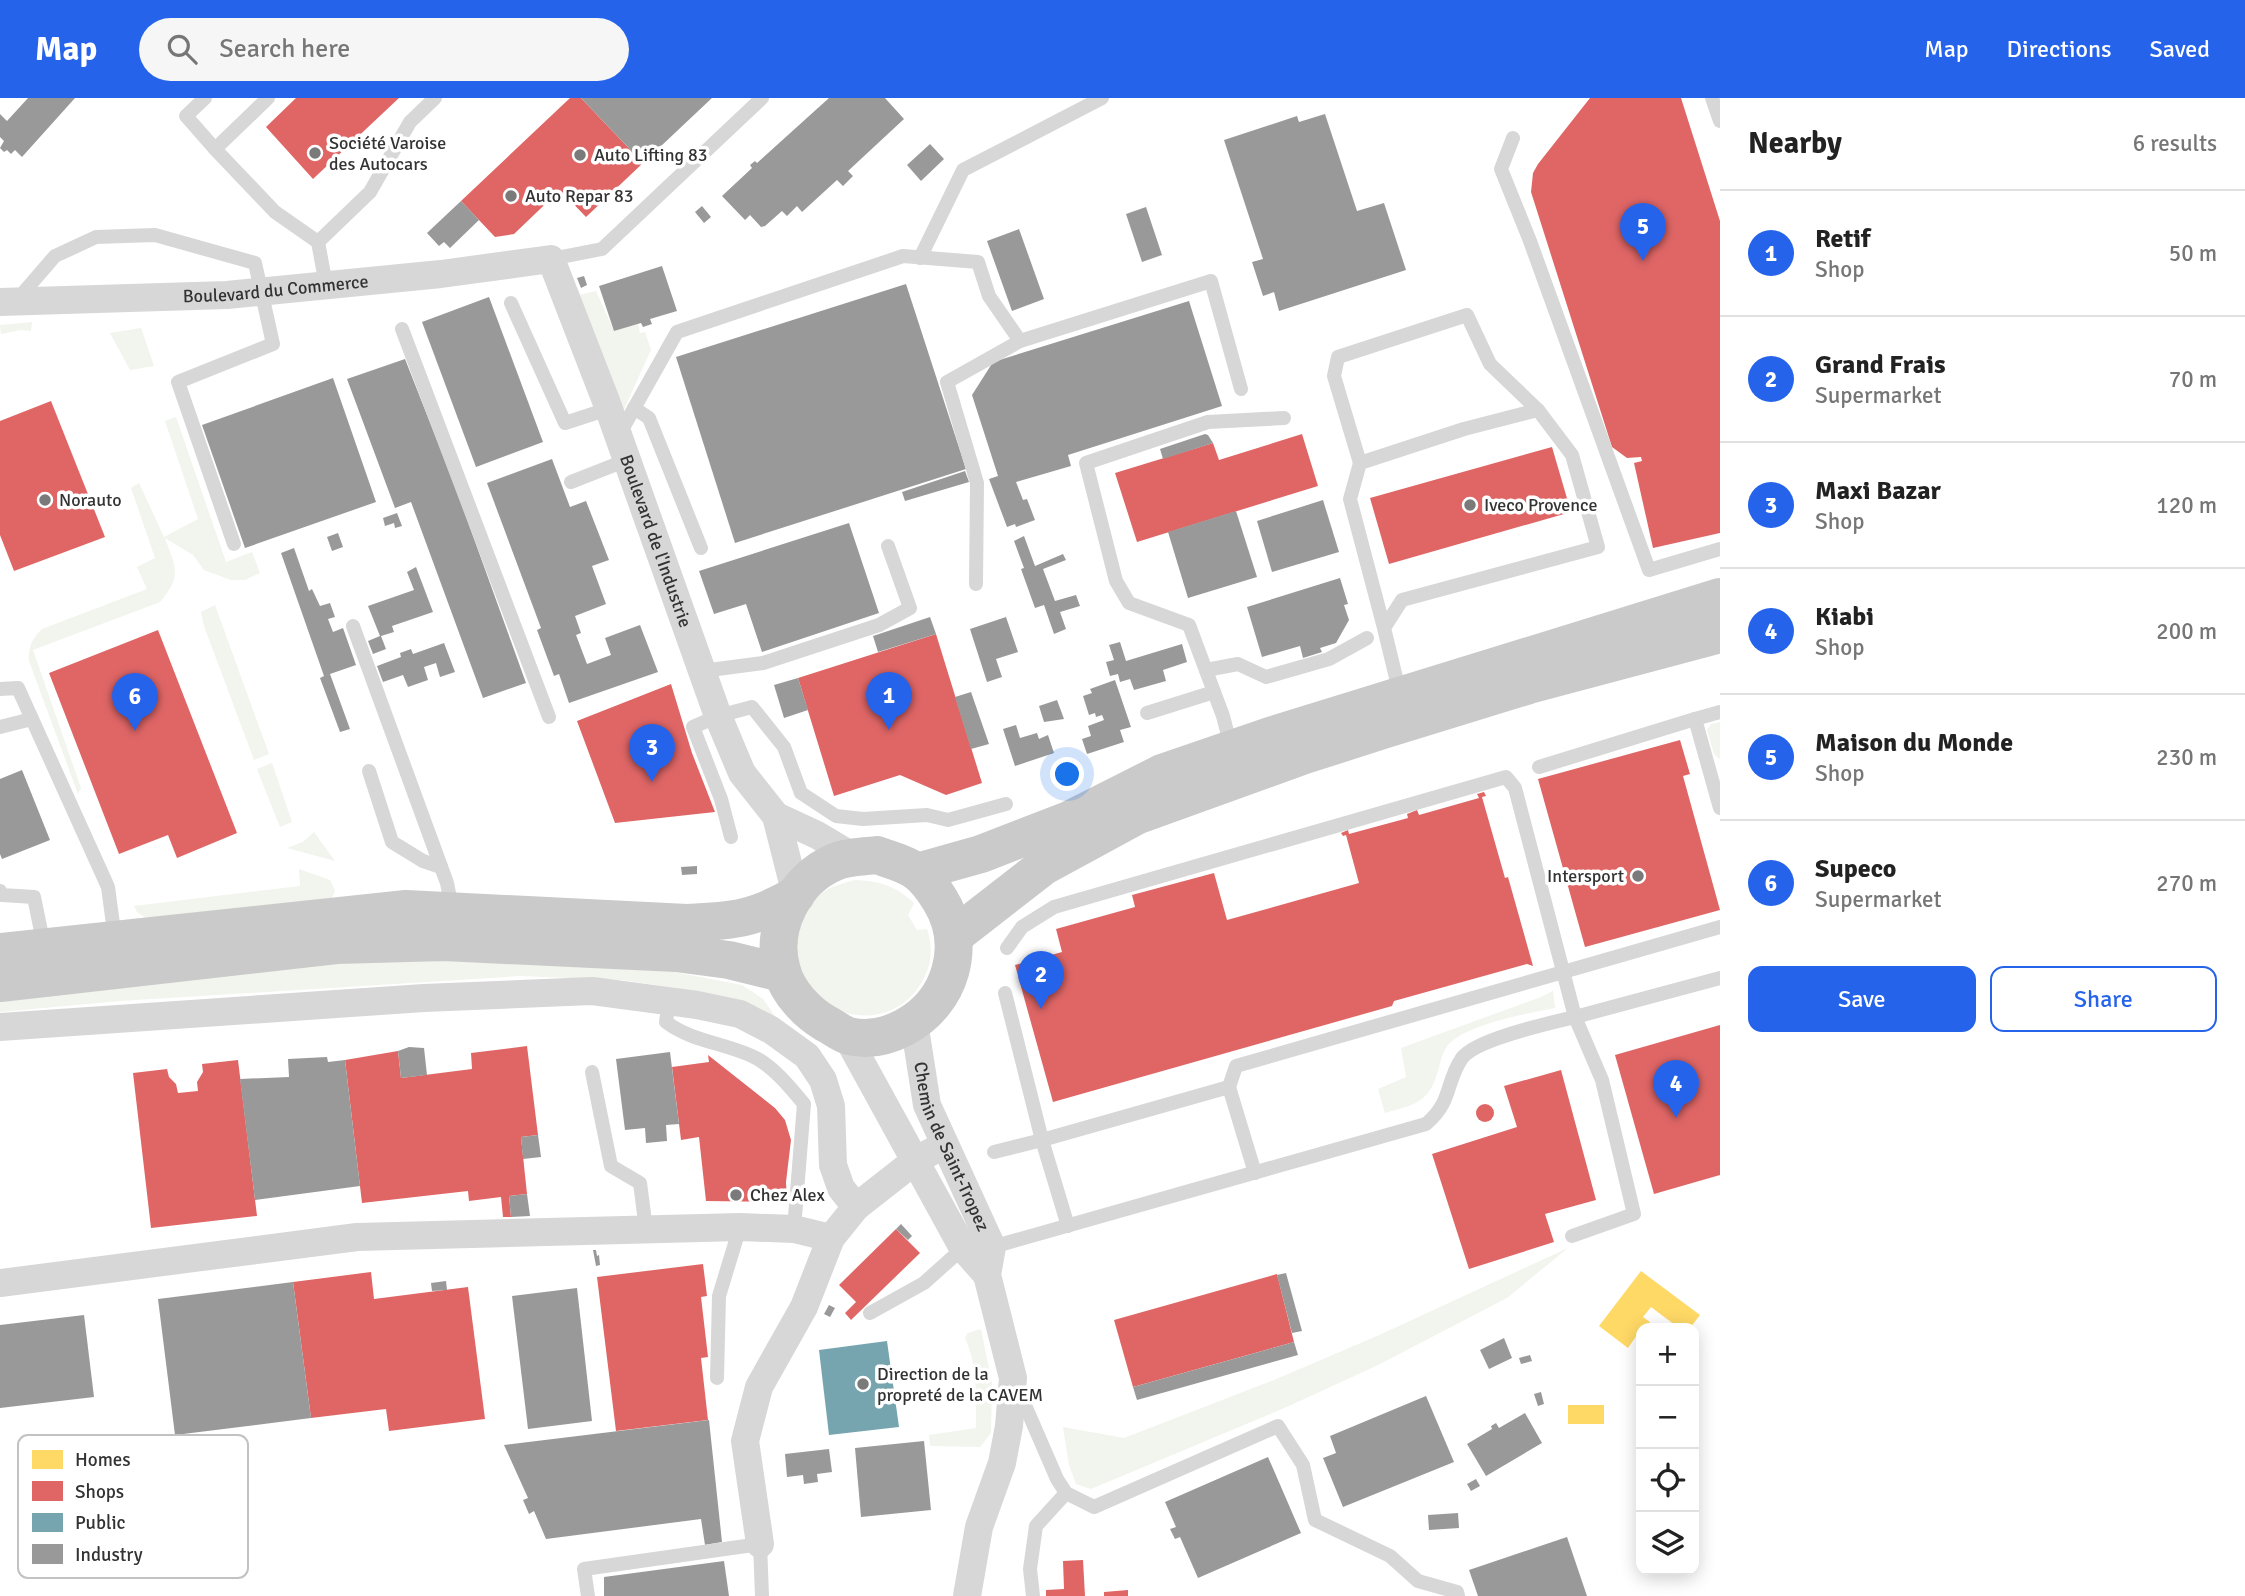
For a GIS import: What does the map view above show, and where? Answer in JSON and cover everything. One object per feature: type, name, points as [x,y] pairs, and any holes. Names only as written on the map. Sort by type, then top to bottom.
[{"type":"main road","points":[[917,872],[981,854],[1069,820],[1162,774],[1231,749],[1720,597]]},
{"type":"main road","points":[[954,936],[1044,866],[1136,816],[1357,738],[1529,685],[1720,634]]},
{"type":"main road","points":[[877,855],[917,872],[933,889],[946,911],[954,936],[953,964],[938,1000],[914,1022],[893,1034],[867,1039],[846,1035],[810,1014],[782,973],[778,947],[780,924],[796,895],[810,877],[835,862],[877,855]]},
{"type":"main road","points":[[0,952],[406,909],[687,923],[732,921],[773,909],[796,895]]},
{"type":"main road","points":[[0,983],[336,945],[444,942],[676,953],[737,962],[782,973]]},
{"type":"street","name":"Boulevard du Commerce","points":[[9,301],[226,295],[551,259]]},
{"type":"street","name":"Boulevard de l'Industrie","points":[[551,259],[621,408],[622,448],[718,716],[742,774],[776,816],[796,895]]},
{"type":"street","name":"Boulevard de l'Industrie","points":[[776,816],[817,835],[854,857]]},
{"type":"street","points":[[0,1027],[466,996],[592,991],[669,1000],[740,1014],[807,1056],[823,1080],[831,1106],[833,1165],[841,1188],[856,1207]]},
{"type":"street","name":"Chemin de Saint-Tropez","points":[[914,1022],[927,1105],[989,1261],[1013,1378],[1009,1426],[1002,1463],[979,1527],[967,1596]]},
{"type":"street","points":[[846,1035],[963,1248],[989,1261]]},
{"type":"street","points":[[760,1544],[745,1441],[759,1387],[804,1307],[831,1238],[856,1207],[916,1160],[944,1145]]},
{"type":"street","points":[[0,1283],[357,1237],[740,1227],[794,1229],[831,1238]]},
{"type":"lane","points":[[205,98],[186,116],[275,212],[318,242],[326,285]]},
{"type":"lane","points":[[215,149],[268,98]]},
{"type":"lane","points":[[318,242],[370,192],[410,122],[435,98]]},
{"type":"lane","points":[[551,259],[603,249],[762,98]]},
{"type":"lane","points":[[920,257],[963,170],[1102,98]]},
{"type":"lane","points":[[1712,98],[1720,121]]},
{"type":"lane","points":[[1513,138],[1501,169],[1535,254],[1649,570],[1720,549]]},
{"type":"lane","points":[[9,301],[55,256],[96,237],[155,235],[255,263],[273,344],[178,383],[233,544]]},
{"type":"lane","points":[[621,408],[677,332],[903,256],[978,262],[989,296],[1020,341]]},
{"type":"lane","points":[[976,584],[977,483],[947,382],[1020,341],[1211,281],[1241,389]]},
{"type":"lane","points":[[510,303],[565,423],[621,408],[649,418],[701,548]]},
{"type":"lane","points":[[1384,628],[1402,600],[1598,547],[1572,455],[1538,410],[1490,364],[1467,315],[1338,356],[1334,376],[1360,463],[1350,499],[1400,696]]},
{"type":"lane","points":[[402,329],[549,717]]},
{"type":"lane","points":[[1360,463],[1464,429],[1538,410]]},
{"type":"lane","points":[[1231,749],[1214,692],[1189,625],[1129,603],[1116,581],[1086,463],[1208,422],[1284,418]]},
{"type":"lane","points":[[570,481],[622,448]]},
{"type":"lane","points":[[702,671],[763,663],[879,625],[911,608],[888,546]]},
{"type":"lane","points":[[353,626],[441,867],[452,911]]},
{"type":"lane","points":[[1206,670],[1238,664],[1266,677],[1329,660],[1367,638]]},
{"type":"lane","points":[[0,689],[18,688],[108,887],[116,940]]},
{"type":"lane","points":[[1147,713],[1214,692]]},
{"type":"lane","points":[[731,836],[721,799],[693,727],[718,716],[752,707],[784,747],[801,793],[836,816],[863,819],[927,815],[948,820],[1006,804]]},
{"type":"lane","points":[[1539,767],[1720,712]]},
{"type":"lane","points":[[0,727],[32,719]]},
{"type":"lane","points":[[1695,719],[1715,770],[1720,808]]},
{"type":"lane","points":[[369,771],[392,842],[423,861],[441,867]]},
{"type":"lane","points":[[1007,948],[1021,927],[1054,906],[1506,777],[1515,788],[1575,1017],[1602,1080],[1634,1214],[1572,1236]]},
{"type":"lane","points":[[0,891],[2,895],[34,897],[44,948]]},
{"type":"lane","points":[[1255,1172],[1229,1087],[1236,1066],[1720,928]]},
{"type":"lane","points":[[989,1261],[1068,1226],[1426,1124],[1438,1114],[1445,1102],[1454,1074],[1464,1056],[1479,1045],[1720,978]]},
{"type":"lane","points":[[1005,993],[1042,1140],[1068,1226]]},
{"type":"lane","points":[[669,1000],[666,1022],[678,1031],[754,1056],[787,1084],[804,1104],[794,1229]]},
{"type":"lane","points":[[593,1072],[611,1166],[640,1183],[646,1229]]},
{"type":"lane","points":[[994,1153],[1229,1087]]},
{"type":"lane","points":[[717,1378],[719,1296],[740,1227]]},
{"type":"lane","points":[[870,1313],[924,1283],[963,1248]]},
{"type":"lane","points":[[1013,1378],[1057,1479],[1066,1493],[1094,1507],[1278,1426],[1303,1465],[1315,1520],[1390,1556],[1418,1581],[1457,1592],[1458,1596]]},
{"type":"lane","points":[[1034,1596],[1030,1569],[1036,1526],[1066,1493]]},
{"type":"lane","points":[[589,1596],[584,1569],[760,1544],[762,1596]]},
{"type":"shaded area","points":[[596,291],[614,331],[638,324],[640,333],[645,332],[651,350],[624,409],[618,411],[579,295]]},
{"type":"shaded area","points":[[32,322],[31,331],[1,334],[0,325]]},
{"type":"shaded area","points":[[141,328],[154,366],[130,370],[110,333]]},
{"type":"shaded area","points":[[176,417],[226,562],[252,552],[260,573],[245,580],[231,580],[204,570],[193,555],[165,538],[175,571],[172,585],[160,602],[33,650],[81,788],[78,794],[29,661],[30,647],[42,629],[147,589],[137,567],[155,558],[131,488],[139,483],[164,537],[198,519],[165,421]]},
{"type":"shaded area","points":[[215,605],[269,754],[254,760],[204,626],[201,612]]},
{"type":"shaded area","points":[[1720,722],[1719,759],[1714,754],[1707,730],[1711,724]]},
{"type":"shaded area","points":[[272,763],[292,822],[280,827],[257,769]]},
{"type":"shaded area","points":[[314,832],[335,861],[287,848],[303,842]]},
{"type":"shaded area","points":[[299,869],[330,880],[335,891],[332,898],[146,918],[137,912],[134,906],[300,886]]},
{"type":"shaded area","points":[[855,880],[887,886],[901,892],[914,903],[908,915],[917,930],[927,929],[931,946],[930,963],[914,993],[898,1007],[878,1014],[857,1015],[834,1008],[805,984],[799,971],[796,947],[806,912],[821,894]]},
{"type":"shaded area","points":[[368,959],[465,960],[674,972],[742,985],[763,999],[782,1026],[677,988],[621,980],[520,976],[120,1001],[0,1012],[0,999]]},
{"type":"shaded area","points":[[1553,991],[1555,1008],[1496,1021],[1454,1040],[1444,1051],[1429,1092],[1418,1102],[1385,1113],[1378,1089],[1406,1077],[1401,1048]]},
{"type":"shaded area","points":[[1568,1248],[1507,1298],[1378,1365],[1289,1406],[1091,1489],[1076,1484],[1069,1465],[1063,1427],[1124,1438],[1274,1380],[1377,1336]]},
{"type":"shaded area","points":[[981,1329],[992,1384],[991,1433],[980,1447],[930,1446],[929,1435],[976,1428],[974,1371],[965,1338],[968,1333]]},
{"type":"building: Homes","points":[[1641,1271],[1700,1315],[1694,1323],[1672,1323],[1651,1307],[1643,1317],[1650,1322],[1636,1323],[1636,1336],[1628,1348],[1599,1326]]},
{"type":"building: Homes","points":[[1568,1405],[1604,1405],[1604,1424],[1568,1424]]},
{"type":"building: Shops","name":"Société Varoise des Autocars","points":[[296,98],[399,98],[313,179],[266,127]]},
{"type":"building: Shops","name":"Auto Lifting 83","points":[[570,98],[581,98],[643,163],[586,217],[560,190],[514,234],[495,237],[461,201]]},
{"type":"building: Shops","points":[[1590,98],[1681,98],[1720,221],[1720,533],[1653,548],[1634,463],[1642,461],[1641,457],[1627,458],[1612,447],[1531,192],[1533,173],[1538,164]]},
{"type":"building: Shops","name":"Norauto","points":[[51,401],[105,537],[14,571],[0,535],[0,421]]},
{"type":"building: Shops","points":[[1302,434],[1318,486],[1137,542],[1115,473],[1213,443],[1219,460]]},
{"type":"building: Shops","name":"Iveco Provence","points":[[1552,447],[1571,512],[1389,564],[1370,498]]},
{"type":"building: Shops","points":[[158,630],[237,833],[177,858],[168,835],[119,854],[49,673]]},
{"type":"building: Shops","points":[[936,634],[982,783],[946,795],[900,775],[834,796],[798,678]]},
{"type":"building: Shops","points":[[671,684],[692,753],[715,812],[615,823],[577,721]]},
{"type":"building: Shops","name":"Intersport","points":[[1680,740],[1690,774],[1683,776],[1720,910],[1585,947],[1538,779]]},
{"type":"building: Shops","points":[[1484,792],[1486,796],[1482,797],[1533,966],[1527,964],[1394,1001],[1392,1006],[1053,1102],[1015,965],[1062,952],[1056,929],[1135,907],[1132,895],[1214,873],[1227,920],[1359,883],[1346,835],[1341,833],[1348,830],[1349,834],[1408,818],[1407,814],[1417,810],[1419,815],[1479,798],[1477,794]]},
{"type":"building: Shops","points":[[1720,1025],[1720,1175],[1654,1194],[1615,1055]]},
{"type":"building: Shops","points":[[527,1046],[538,1135],[521,1137],[527,1194],[509,1196],[511,1217],[503,1217],[501,1197],[469,1201],[468,1191],[362,1203],[345,1060],[398,1051],[401,1078],[472,1069],[471,1053]]},
{"type":"building: Shops","points":[[708,1055],[775,1108],[785,1120],[791,1140],[786,1182],[787,1202],[706,1201],[699,1137],[681,1140],[672,1067],[709,1062]]},
{"type":"building: Shops","points":[[238,1060],[257,1216],[151,1228],[133,1073],[167,1069],[178,1093],[198,1091],[197,1082],[203,1072],[202,1064]]},
{"type":"building: Shops","points":[[1561,1070],[1596,1200],[1545,1214],[1554,1242],[1469,1269],[1432,1154],[1517,1127],[1504,1086]]},
{"type":"building: Shops","points":[[1481,1104],[1489,1104],[1494,1113],[1492,1120],[1481,1122],[1476,1117],[1476,1109]]},
{"type":"building: Shops","points":[[896,1229],[920,1253],[851,1320],[845,1313],[856,1302],[839,1285]]},
{"type":"building: Shops","points":[[703,1264],[707,1296],[701,1297],[708,1357],[701,1358],[708,1420],[616,1431],[597,1277]]},
{"type":"building: Shops","points":[[371,1272],[374,1299],[468,1287],[485,1419],[389,1431],[386,1409],[311,1418],[293,1282]]},
{"type":"building: Shops","points":[[1277,1274],[1294,1342],[1133,1387],[1114,1320]]},
{"type":"building: Shops","points":[[1083,1560],[1085,1596],[1046,1596],[1046,1590],[1064,1589],[1063,1561]]},
{"type":"building: Shops","points":[[1128,1590],[1128,1596],[1104,1596],[1104,1592]]},
{"type":"building: Public","points":[[887,1341],[899,1427],[829,1435],[819,1350]]},
{"type":"building: Industry","points":[[28,98],[75,98],[22,157],[15,150],[11,154],[0,148],[4,141],[0,137],[0,114],[7,121]]},
{"type":"building: Industry","points":[[581,98],[712,98],[643,163]]},
{"type":"building: Industry","points":[[829,98],[885,98],[904,119],[848,171],[853,176],[843,186],[837,180],[802,212],[797,206],[787,216],[782,211],[765,226],[761,227],[750,215],[745,220],[722,196],[752,168],[750,165],[755,161],[757,163]]},
{"type":"building: Industry","points":[[1325,114],[1357,211],[1384,203],[1406,270],[1279,311],[1274,292],[1263,296],[1252,262],[1263,259],[1224,140],[1297,116],[1299,122]]},
{"type":"building: Industry","points":[[930,144],[944,159],[921,181],[907,165]]},
{"type":"building: Industry","points":[[461,201],[479,220],[450,248],[444,242],[439,246],[427,233]]},
{"type":"building: Industry","points":[[702,206],[711,217],[704,223],[695,212]]},
{"type":"building: Industry","points":[[1146,207],[1162,255],[1142,262],[1126,214]]},
{"type":"building: Industry","points":[[1019,229],[1044,299],[1012,311],[987,241]]},
{"type":"building: Industry","points":[[662,266],[677,311],[650,319],[652,324],[643,327],[641,323],[614,331],[599,286]]},
{"type":"building: Industry","points":[[584,276],[587,285],[581,288],[577,278]]},
{"type":"building: Industry","points":[[906,284],[966,469],[735,543],[676,357]]},
{"type":"building: Industry","points":[[489,297],[543,442],[476,467],[422,322]]},
{"type":"building: Industry","points":[[1189,301],[1222,406],[1068,455],[1071,466],[1016,482],[1023,500],[1027,499],[1035,520],[1016,527],[1015,524],[1007,527],[989,479],[998,476],[972,395],[993,362]]},
{"type":"building: Industry","points":[[405,359],[455,486],[526,683],[483,698],[411,502],[395,508],[347,379]]},
{"type":"building: Industry","points":[[333,378],[376,502],[245,548],[202,425]]},
{"type":"building: Industry","points":[[1205,434],[1213,443],[1163,459],[1160,449]]},
{"type":"building: Industry","points":[[552,459],[570,507],[586,501],[609,560],[592,566],[606,604],[575,616],[581,633],[576,635],[587,664],[611,655],[605,638],[640,625],[658,672],[569,703],[559,674],[554,676],[537,630],[541,628],[487,483]]},
{"type":"building: Industry","points":[[965,471],[969,482],[905,501],[902,492]]},
{"type":"building: Industry","points":[[1323,500],[1339,552],[1272,572],[1257,521]]},
{"type":"building: Industry","points":[[1236,511],[1257,577],[1188,598],[1168,532]]},
{"type":"building: Industry","points":[[397,513],[402,526],[395,528],[394,523],[385,526],[383,518]]},
{"type":"building: Industry","points":[[849,523],[879,613],[762,652],[746,604],[714,614],[699,571]]},
{"type":"building: Industry","points":[[338,533],[343,547],[332,551],[327,537]]},
{"type":"building: Industry","points":[[1024,536],[1035,566],[1063,554],[1066,560],[1043,569],[1055,601],[1076,595],[1080,606],[1060,612],[1066,629],[1054,634],[1044,605],[1035,608],[1021,569],[1024,568],[1014,541]]},
{"type":"building: Industry","points":[[294,548],[309,591],[312,589],[320,606],[330,603],[335,617],[328,619],[333,632],[343,628],[356,665],[330,674],[350,729],[340,732],[320,678],[324,676],[281,553]]},
{"type":"building: Industry","points":[[416,567],[433,612],[392,626],[394,632],[381,636],[386,649],[373,654],[368,641],[380,636],[368,606],[414,590],[407,572]]},
{"type":"building: Industry","points":[[1340,578],[1348,604],[1344,605],[1349,620],[1336,643],[1320,648],[1322,652],[1303,658],[1300,646],[1262,657],[1247,607]]},
{"type":"building: Industry","points":[[930,617],[936,634],[878,652],[873,636]]},
{"type":"building: Industry","points":[[1006,617],[1018,652],[996,659],[1002,677],[987,682],[970,629]]},
{"type":"building: Industry","points":[[1120,642],[1126,661],[1182,644],[1187,662],[1163,670],[1166,681],[1134,690],[1130,679],[1120,682],[1118,674],[1110,676],[1106,662],[1114,660],[1109,645]]},
{"type":"building: Industry","points":[[444,643],[455,672],[440,677],[436,663],[424,667],[428,680],[408,687],[403,675],[383,682],[377,666],[401,657],[400,653],[411,649],[413,654]]},
{"type":"building: Industry","points":[[798,678],[808,710],[784,718],[774,685]]},
{"type":"building: Industry","points":[[1115,680],[1131,727],[1120,730],[1124,742],[1087,754],[1082,739],[1091,736],[1088,726],[1104,720],[1102,715],[1089,715],[1083,696],[1092,693],[1090,689]]},
{"type":"building: Industry","points":[[971,692],[989,744],[971,749],[955,697]]},
{"type":"building: Industry","points":[[1057,700],[1064,719],[1044,722],[1039,706]]},
{"type":"building: Industry","points":[[1016,725],[1020,738],[1037,733],[1039,739],[1048,735],[1054,753],[1015,766],[1003,729]]},
{"type":"building: Industry","points":[[22,770],[50,840],[2,859],[0,779]]},
{"type":"building: Industry","points":[[697,866],[697,874],[682,875],[681,867]]},
{"type":"building: Industry","points":[[409,1047],[424,1048],[427,1075],[401,1078],[398,1051]]},
{"type":"building: Industry","points":[[670,1052],[679,1124],[666,1125],[667,1141],[646,1143],[645,1128],[625,1130],[616,1059]]},
{"type":"building: Industry","points":[[327,1057],[328,1062],[345,1060],[360,1186],[255,1200],[240,1079],[289,1077],[288,1059]]},
{"type":"building: Industry","points":[[538,1135],[541,1157],[523,1159],[521,1137]]},
{"type":"building: Industry","points":[[527,1194],[530,1216],[511,1217],[509,1196]]},
{"type":"building: Industry","points":[[901,1224],[912,1236],[908,1240],[896,1229]]},
{"type":"building: Industry","points":[[593,1250],[599,1255],[600,1265],[596,1266]]},
{"type":"building: Industry","points":[[1286,1273],[1302,1331],[1292,1333],[1277,1275]]},
{"type":"building: Industry","points":[[446,1281],[447,1290],[432,1291],[431,1283]]},
{"type":"building: Industry","points":[[293,1282],[311,1418],[175,1435],[158,1299]]},
{"type":"building: Industry","points":[[577,1288],[592,1421],[528,1429],[512,1296]]},
{"type":"building: Industry","points":[[829,1305],[835,1308],[830,1317],[824,1314]]},
{"type":"building: Industry","points":[[84,1315],[94,1397],[0,1408],[0,1325]]},
{"type":"building: Industry","points":[[1504,1338],[1512,1358],[1489,1369],[1480,1350]]},
{"type":"building: Industry","points":[[1294,1342],[1298,1355],[1137,1400],[1133,1387]]},
{"type":"building: Industry","points":[[1530,1355],[1532,1361],[1521,1364],[1519,1358]]},
{"type":"building: Industry","points":[[1541,1392],[1544,1404],[1538,1406],[1534,1394]]},
{"type":"building: Industry","points":[[1426,1396],[1454,1462],[1343,1507],[1323,1458],[1336,1453],[1330,1436]]},
{"type":"building: Industry","points":[[1525,1413],[1542,1443],[1486,1476],[1467,1444],[1492,1429],[1491,1426],[1496,1423],[1499,1428]]},
{"type":"building: Industry","points":[[709,1420],[722,1542],[705,1545],[701,1519],[546,1539],[534,1511],[529,1514],[523,1500],[528,1498],[504,1445]]},
{"type":"building: Industry","points":[[924,1441],[931,1510],[861,1517],[855,1448]]},
{"type":"building: Industry","points":[[829,1449],[832,1472],[817,1474],[818,1482],[804,1484],[803,1475],[787,1477],[785,1454]]},
{"type":"building: Industry","points":[[1268,1457],[1301,1533],[1198,1578],[1180,1537],[1175,1539],[1170,1529],[1176,1527],[1165,1502]]},
{"type":"building: Industry","points":[[1476,1479],[1480,1486],[1471,1491],[1467,1484]]},
{"type":"building: Industry","points":[[1458,1513],[1459,1528],[1429,1530],[1428,1515]]},
{"type":"building: Industry","points":[[1567,1537],[1587,1596],[1478,1596],[1469,1570]]},
{"type":"building: Industry","points":[[724,1561],[729,1596],[604,1596],[604,1577]]},
{"type":"place","name":"Société Varoise des Autocars","points":[[315,153]]},
{"type":"place","name":"Auto Lifting 83","points":[[580,155]]},
{"type":"place","name":"Auto Repar 83","points":[[511,196]]},
{"type":"place","name":"Maison du Monde","points":[[1643,261]]},
{"type":"place","name":"Norauto","points":[[45,500]]},
{"type":"place","name":"Iveco Provence","points":[[1470,505]]},
{"type":"place","name":"Retif","points":[[889,730]]},
{"type":"place","name":"Supeco","points":[[135,731]]},
{"type":"place","name":"Maxi Bazar","points":[[652,782]]},
{"type":"place","name":"Intersport","points":[[1638,876]]},
{"type":"place","name":"Grand Frais","points":[[1041,1009]]},
{"type":"place","name":"Kiabi","points":[[1676,1118]]},
{"type":"place","name":"Chez Alex","points":[[736,1195]]},
{"type":"place","name":"Direction de la propreté de la CAVEM","points":[[863,1384]]}]
